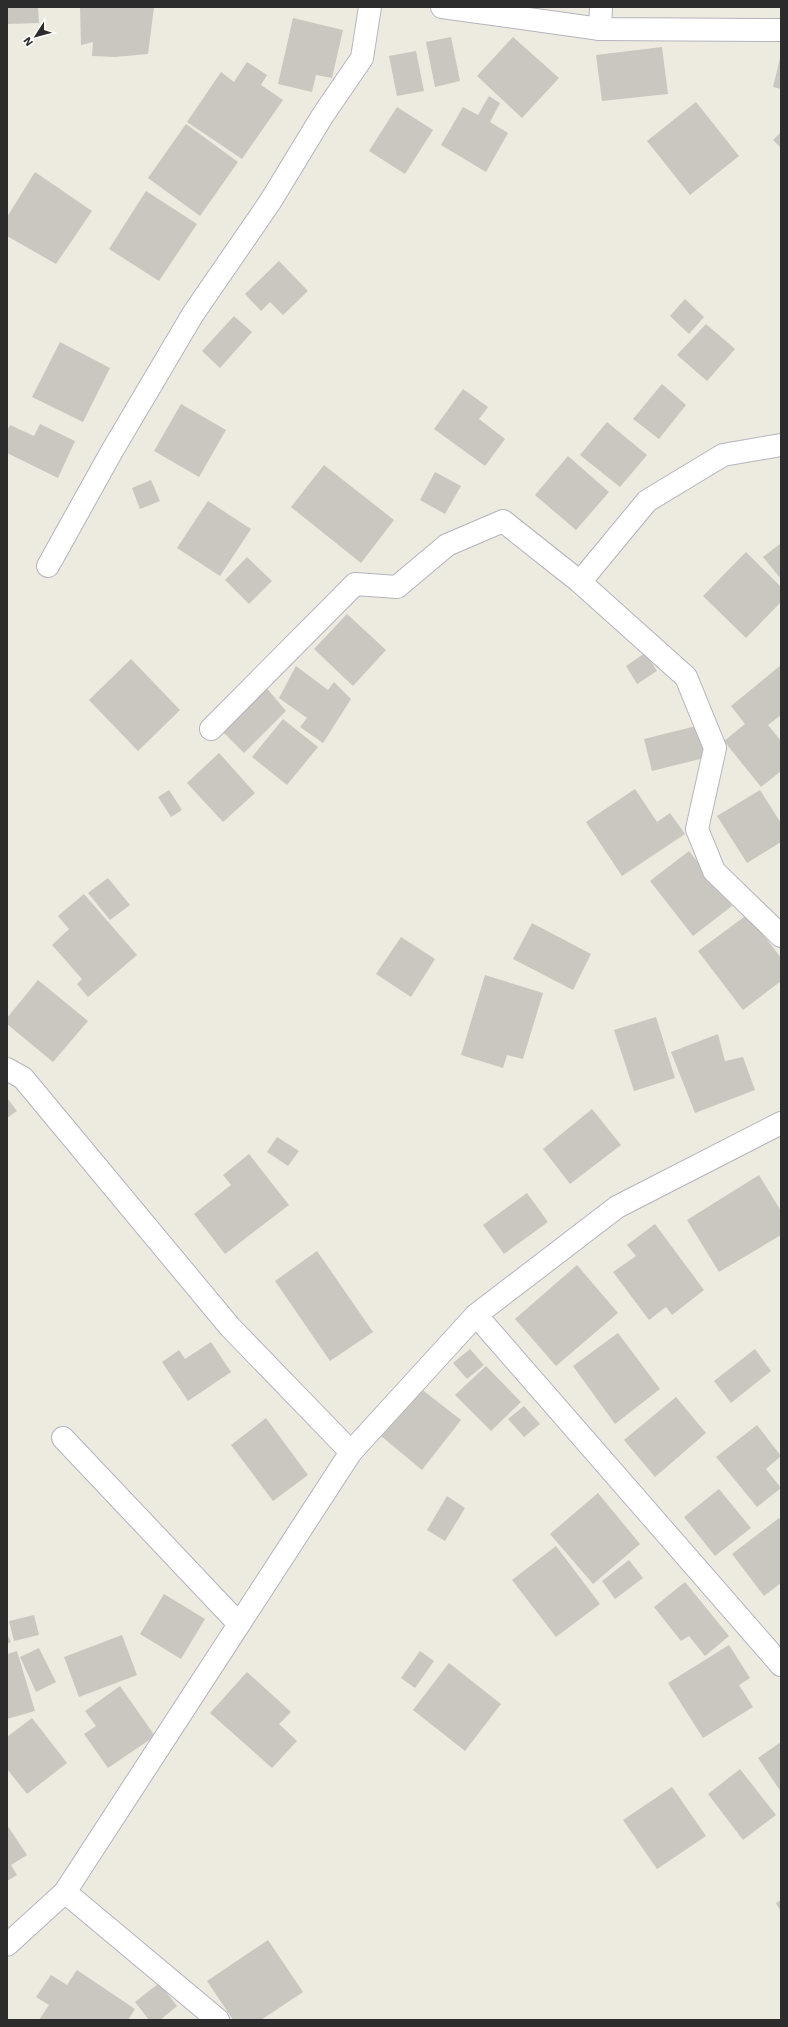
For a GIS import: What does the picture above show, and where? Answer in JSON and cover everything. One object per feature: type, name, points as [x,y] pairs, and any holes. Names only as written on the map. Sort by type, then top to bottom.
[{"type":"street","points":[[48,566],[112,451],[193,314],[270,202],[323,115],[362,58],[370,7]]},
{"type":"street","points":[[442,7],[600,30],[781,30]]},
{"type":"street","points":[[600,30],[601,7]]},
{"type":"street","points":[[580,582],[647,501],[723,455],[781,446]]},
{"type":"street","points":[[211,729],[355,584],[397,587],[447,545],[503,522],[580,582],[686,677],[715,748],[697,829],[714,871],[781,936]]},
{"type":"street","points":[[7,1069],[23,1078],[230,1327],[351,1452]]},
{"type":"street","points":[[8,1942],[65,1892],[351,1452],[476,1315],[617,1207],[781,1124]]},
{"type":"street","points":[[476,1315],[781,1664]]},
{"type":"street","points":[[63,1438],[239,1624]]},
{"type":"street","points":[[65,1892],[218,2020]]},
{"type":"building","points":[[7,7],[38,7],[39,23],[7,24]]},
{"type":"building","points":[[80,7],[154,7],[148,54],[115,57],[92,56],[93,42],[81,45]]},
{"type":"building","points":[[293,18],[343,30],[332,78],[316,75],[312,92],[278,84]]},
{"type":"building","points":[[451,37],[460,81],[435,87],[426,42]]},
{"type":"building","points":[[513,37],[559,78],[522,118],[477,76]]},
{"type":"building","points":[[662,47],[668,94],[602,101],[596,55]]},
{"type":"building","points":[[416,51],[424,91],[397,96],[389,56]]},
{"type":"building","points":[[781,54],[781,89],[773,87]]},
{"type":"building","points":[[247,62],[267,75],[261,85],[283,100],[242,159],[187,122],[221,72],[234,82]]},
{"type":"building","points":[[489,96],[500,103],[490,122],[508,133],[486,172],[441,145],[463,107],[478,115]]},
{"type":"building","points":[[696,102],[739,156],[690,195],[647,141]]},
{"type":"building","points":[[397,107],[433,130],[405,174],[369,151]]},
{"type":"building","points":[[186,124],[238,162],[200,216],[148,178]]},
{"type":"building","points":[[781,132],[781,148],[773,140]]},
{"type":"building","points":[[35,172],[92,211],[56,264],[7,236],[7,217]]},
{"type":"building","points":[[146,191],[197,224],[159,281],[109,249]]},
{"type":"building","points":[[279,261],[308,291],[283,315],[270,302],[261,311],[245,294]]},
{"type":"building","points":[[685,299],[704,317],[689,334],[670,316]]},
{"type":"building","points":[[234,316],[252,332],[220,368],[202,351]]},
{"type":"building","points":[[706,324],[735,349],[707,381],[677,355]]},
{"type":"building","points":[[60,342],[110,368],[83,422],[32,397]]},
{"type":"building","points":[[662,384],[686,405],[659,439],[633,419]]},
{"type":"building","points":[[463,389],[488,407],[479,419],[505,439],[485,466],[434,429]]},
{"type":"building","points":[[181,404],[226,430],[199,477],[154,451]]},
{"type":"building","points":[[607,422],[647,455],[620,487],[580,455]]},
{"type":"building","points":[[40,424],[75,441],[58,478],[7,453],[7,431],[10,425],[34,436]]},
{"type":"building","points":[[568,456],[609,492],[576,530],[535,495]]},
{"type":"building","points":[[324,465],[394,520],[361,563],[291,507]]},
{"type":"building","points":[[435,472],[461,486],[445,514],[420,500]]},
{"type":"building","points":[[151,480],[160,501],[140,509],[132,488]]},
{"type":"building","points":[[208,501],[251,529],[220,576],[177,548]]},
{"type":"building","points":[[780,544],[781,546],[781,579],[763,557]]},
{"type":"building","points":[[746,552],[781,587],[781,602],[746,638],[703,596]]},
{"type":"building","points":[[247,557],[272,581],[249,604],[225,580]]},
{"type":"building","points":[[347,614],[386,650],[353,686],[314,649]]},
{"type":"building","points":[[645,653],[657,671],[637,684],[626,666]]},
{"type":"building","points":[[131,659],[180,710],[138,751],[89,700]]},
{"type":"building","points":[[781,665],[781,715],[768,725],[781,741],[781,771],[761,787],[724,741],[745,724],[731,706]]},
{"type":"building","points":[[296,666],[328,690],[334,682],[351,699],[323,743],[300,727],[307,718],[279,698]]},
{"type":"building","points":[[264,685],[286,711],[244,753],[223,732]]},
{"type":"building","points":[[283,719],[318,747],[287,785],[252,757]]},
{"type":"building","points":[[700,725],[708,757],[652,771],[644,739]]},
{"type":"building","points":[[219,753],[255,793],[223,822],[187,783]]},
{"type":"building","points":[[635,789],[657,822],[670,813],[685,834],[622,876],[586,822]]},
{"type":"building","points":[[169,790],[182,810],[171,817],[158,797]]},
{"type":"building","points":[[760,790],[781,823],[781,842],[747,863],[717,816]]},
{"type":"building","points":[[689,851],[732,906],[693,936],[650,881]]},
{"type":"building","points":[[108,878],[130,905],[110,920],[88,893]]},
{"type":"building","points":[[84,894],[137,955],[88,997],[77,984],[82,979],[52,945],[69,929],[58,916]]},
{"type":"building","points":[[748,914],[781,958],[781,981],[743,1010],[698,951]]},
{"type":"building","points":[[532,923],[591,954],[573,990],[513,959]]},
{"type":"building","points":[[401,937],[435,959],[411,997],[376,974]]},
{"type":"building","points":[[485,975],[543,993],[523,1059],[507,1055],[503,1068],[461,1055]]},
{"type":"building","points":[[38,980],[88,1021],[53,1062],[7,1024],[7,1018]]},
{"type":"building","points":[[656,1017],[675,1078],[634,1091],[614,1030]]},
{"type":"building","points":[[718,1034],[725,1061],[743,1057],[755,1090],[695,1113],[671,1052]]},
{"type":"building","points":[[7,1098],[17,1111],[7,1118]]},
{"type":"building","points":[[592,1109],[621,1145],[570,1184],[543,1149]]},
{"type":"building","points":[[277,1137],[299,1151],[288,1166],[267,1152]]},
{"type":"building","points":[[249,1154],[289,1205],[225,1254],[194,1214],[231,1185],[223,1175]]},
{"type":"building","points":[[759,1175],[781,1211],[781,1235],[719,1272],[687,1220]]},
{"type":"building","points":[[527,1193],[548,1222],[504,1254],[483,1225]]},
{"type":"building","points":[[655,1224],[704,1290],[672,1315],[666,1307],[649,1320],[613,1272],[636,1256],[627,1245]]},
{"type":"building","points":[[317,1251],[373,1332],[330,1361],[275,1281]]},
{"type":"building","points":[[577,1265],[618,1313],[556,1366],[515,1319]]},
{"type":"building","points":[[618,1333],[660,1389],[615,1424],[573,1366]]},
{"type":"building","points":[[211,1342],[231,1372],[188,1401],[162,1362],[179,1350],[185,1359]]},
{"type":"building","points":[[470,1349],[484,1365],[467,1379],[453,1363]]},
{"type":"building","points":[[755,1349],[771,1371],[731,1403],[714,1381]]},
{"type":"building","points":[[486,1366],[521,1402],[491,1431],[455,1395]]},
{"type":"building","points":[[420,1388],[461,1420],[422,1470],[381,1436]]},
{"type":"building","points":[[676,1397],[706,1433],[655,1477],[624,1440]]},
{"type":"building","points":[[524,1406],[540,1424],[524,1437],[508,1419]]},
{"type":"building","points":[[266,1418],[308,1475],[273,1501],[231,1445]]},
{"type":"building","points":[[757,1425],[781,1456],[766,1469],[781,1488],[757,1507],[716,1457]]},
{"type":"building","points":[[719,1489],[751,1528],[715,1556],[684,1517]]},
{"type":"building","points":[[598,1493],[640,1544],[593,1584],[550,1534]]},
{"type":"building","points":[[447,1496],[465,1508],[445,1541],[427,1530]]},
{"type":"building","points":[[779,1518],[781,1521],[781,1583],[764,1596],[732,1554]]},
{"type":"building","points":[[556,1546],[600,1604],[556,1637],[512,1580]]},
{"type":"building","points":[[629,1560],[643,1578],[615,1599],[602,1581]]},
{"type":"building","points":[[685,1582],[729,1636],[705,1656],[689,1636],[681,1641],[654,1607]]},
{"type":"building","points":[[164,1594],[205,1619],[181,1659],[140,1634]]},
{"type":"building","points":[[34,1615],[39,1635],[14,1641],[9,1621]]},
{"type":"building","points":[[7,1634],[11,1642],[7,1644]]},
{"type":"building","points":[[122,1635],[137,1675],[79,1697],[64,1657]]},
{"type":"building","points":[[729,1645],[750,1678],[739,1685],[753,1707],[703,1738],[668,1683]]},
{"type":"building","points":[[39,1648],[56,1682],[36,1692],[20,1657]]},
{"type":"building","points":[[17,1651],[35,1711],[7,1719],[7,1654]]},
{"type":"building","points":[[420,1651],[434,1661],[415,1688],[401,1678]]},
{"type":"building","points":[[449,1663],[501,1704],[465,1751],[413,1710]]},
{"type":"building","points":[[247,1672],[291,1712],[279,1724],[297,1741],[272,1768],[210,1713]]},
{"type":"building","points":[[120,1686],[155,1736],[108,1768],[84,1734],[96,1726],[85,1711]]},
{"type":"building","points":[[32,1718],[67,1763],[27,1794],[7,1769],[7,1737]]},
{"type":"building","points":[[781,1742],[781,1792],[758,1758]]},
{"type":"building","points":[[740,1769],[776,1815],[743,1840],[708,1794]]},
{"type":"building","points":[[672,1787],[706,1836],[657,1869],[623,1820]]},
{"type":"building","points":[[7,1825],[27,1855],[11,1865],[17,1875],[7,1881]]},
{"type":"building","points":[[781,1900],[781,1912],[776,1903]]},
{"type":"building","points":[[268,1940],[303,1992],[261,2020],[233,2020],[207,1981]]},
{"type":"building","points":[[77,1970],[135,2009],[128,2020],[39,2020],[49,2005],[36,1997],[51,1975],[67,1985]]},
{"type":"building","points":[[159,1983],[177,2006],[160,2020],[149,2020],[135,2002]]}]
